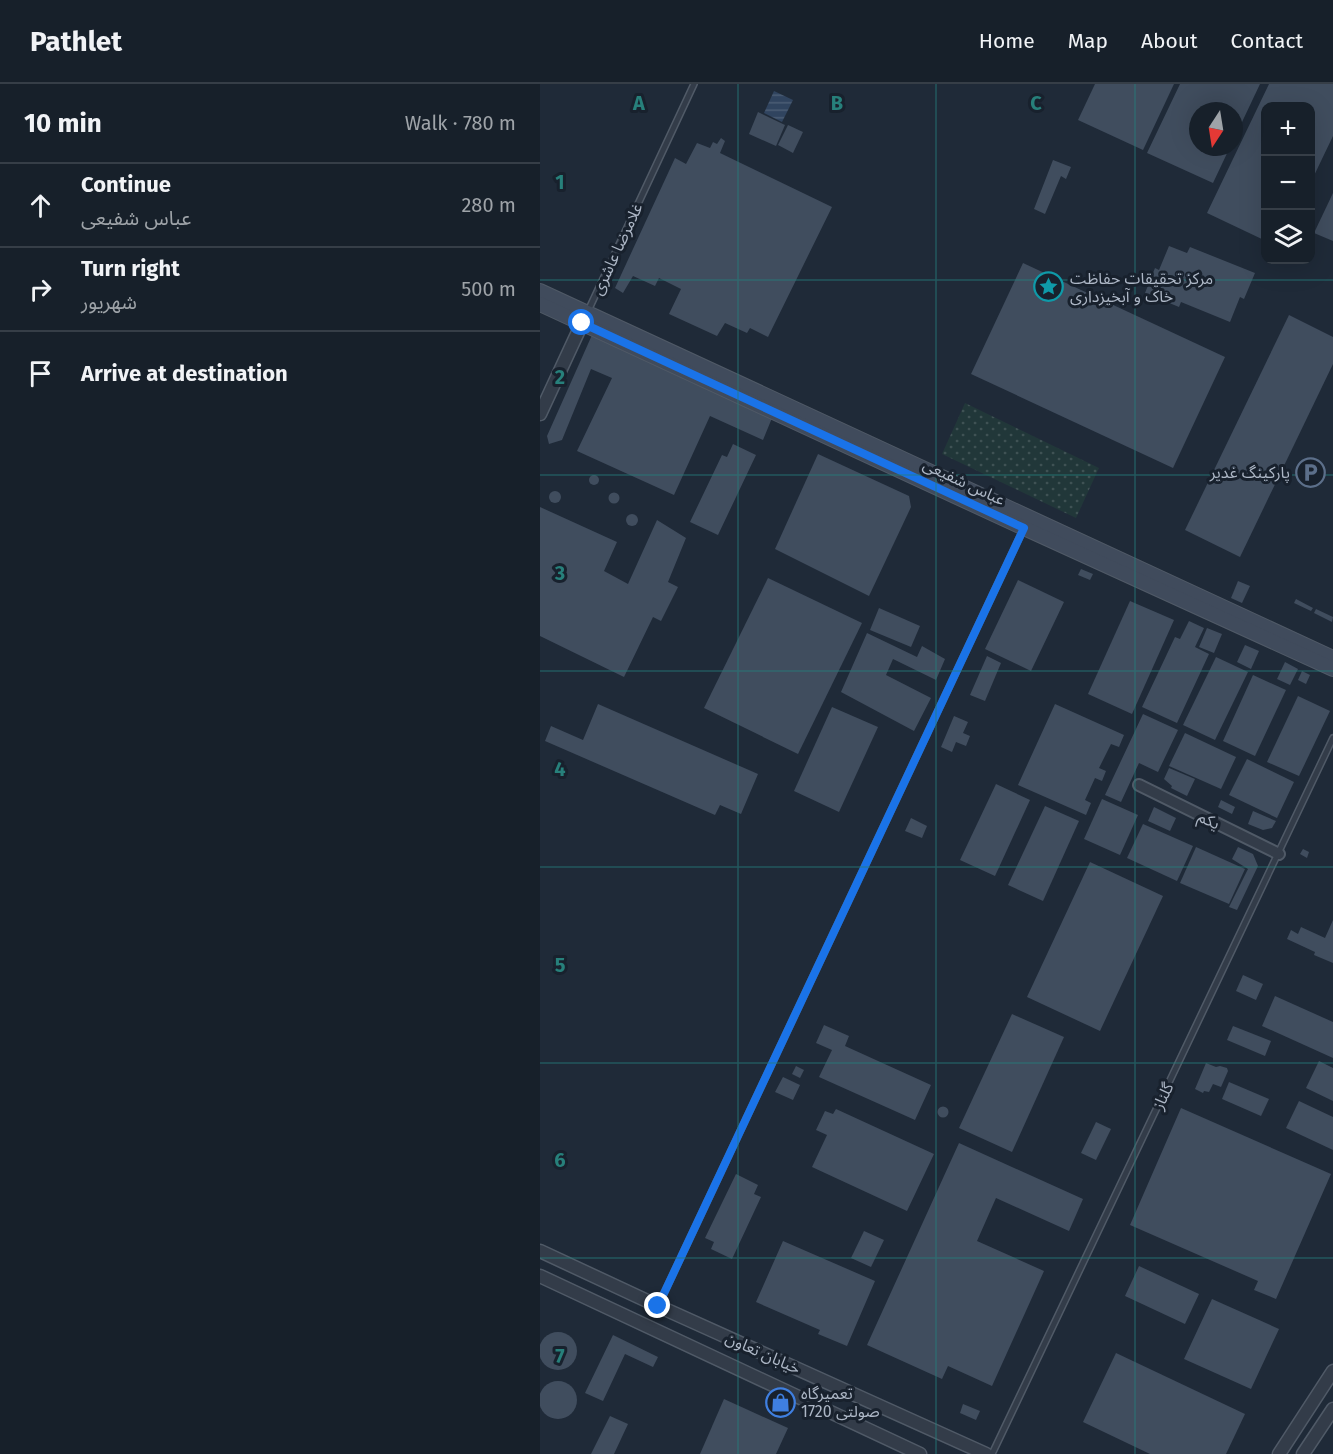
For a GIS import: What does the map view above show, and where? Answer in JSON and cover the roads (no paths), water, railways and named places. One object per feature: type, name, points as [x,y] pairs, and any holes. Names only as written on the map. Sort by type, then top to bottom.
[{"type":"main road","points":[[540,291],[584,318]]},
{"type":"main road","points":[[540,304],[584,318]]},
{"type":"main road","name":"عباس شفیعی","points":[[584,318],[1026,523],[1333,669]]},
{"type":"main road","name":"عباس شفیعی","points":[[1026,523],[1333,658]]},
{"type":"street","name":"غلامرضا عاشری","points":[[540,414],[584,318]]},
{"type":"street","name":"یکم","points":[[1139,785],[1279,854]]},
{"type":"street","name":"خیابان تعاون","points":[[540,1251],[986,1454]]},
{"type":"street","name":"خیابان تعاون","points":[[540,1276],[920,1454]]},
{"type":"street","points":[[1279,1454],[1333,1371]]},
{"type":"street","points":[[1303,1454],[1333,1409]]},
{"type":"lane","name":"غلامرضا عاشری","points":[[584,318],[693,84]]},
{"type":"lane","points":[[658,1306],[1026,523]]},
{"type":"lane","name":"گلناز","points":[[992,1454],[1333,738]]},
{"type":"water","points":[[774,91],[793,100],[782,122],[764,113]]},
{"type":"place","name":"مرکز تحقیقات حفاظت خاک و آبخیزداری","points":[[1049,287]]},
{"type":"place","name":"پارکینگ غدیر","points":[[1311,472]]},
{"type":"place","name":"تعمیرگاه 1720 صولتی","points":[[780,1402]]}]
